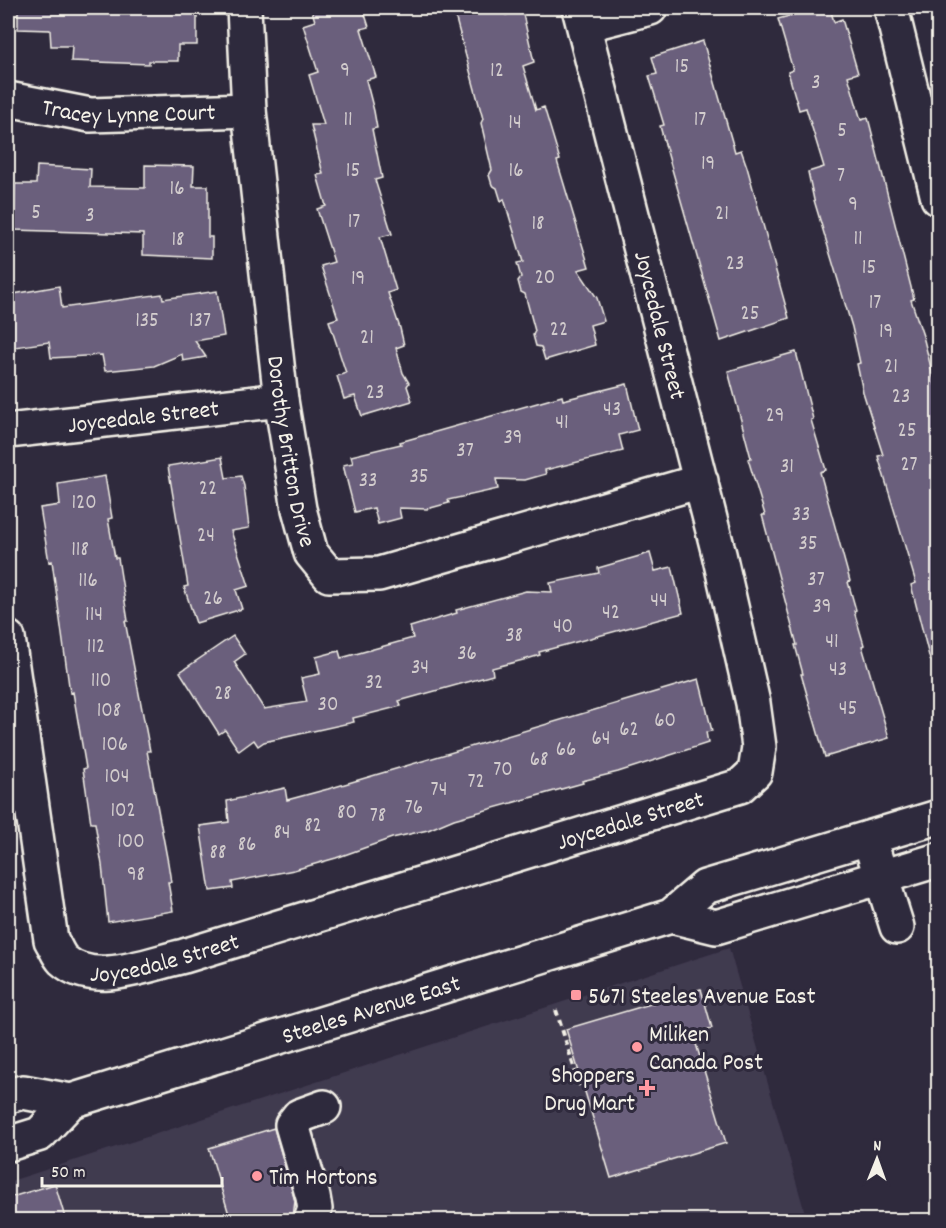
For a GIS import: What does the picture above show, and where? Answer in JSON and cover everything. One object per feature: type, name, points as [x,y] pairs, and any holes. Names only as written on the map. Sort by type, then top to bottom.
[{"type":"street","name":"Dorothy Britton Drive","points":[[244,8],[249,110],[281,400],[299,509],[312,553],[329,575],[379,574],[701,481]]},
{"type":"street","points":[[582,16],[650,8]]},
{"type":"street","points":[[891,8],[939,198]]},
{"type":"street","name":"Joycedale Street","points":[[8,638],[51,940],[61,958],[89,974],[115,972],[184,956],[740,786],[754,772],[759,747],[756,725],[722,565],[582,16]]},
{"type":"street","name":"Tracey Lynne Court","points":[[8,99],[90,115],[249,110]]},
{"type":"street","name":"Joycedale Street","points":[[8,431],[104,422],[281,400]]},
{"type":"street","name":"Steeles Avenue East","points":[[8,1096],[23,1092],[71,1101],[671,916],[705,887],[939,817]]},
{"type":"street","points":[[869,838],[897,927]]},
{"type":"street","points":[[671,916],[716,927],[939,860]]},
{"type":"street","name":"Steeles Avenue East","points":[[8,1144],[40,1134],[71,1101]]},
{"type":"street","points":[[311,1221],[315,1209],[313,1197],[292,1125],[299,1116],[324,1107]]},
{"type":"path","points":[[556,1011],[580,1086]]},
{"type":"shaded area","points":[[729,948],[807,1220],[8,1220],[8,1182]]},
{"type":"building","points":[[18,8],[197,8],[197,45],[178,45],[178,61],[149,61],[149,64],[71,61],[72,46],[51,46],[50,30],[18,29]]},
{"type":"building","points":[[311,8],[363,8],[369,27],[361,29],[376,77],[366,80],[377,128],[372,129],[382,178],[375,180],[392,234],[380,237],[396,290],[388,293],[404,345],[396,348],[403,373],[409,383],[407,386],[412,401],[362,416],[355,396],[344,399],[337,376],[346,373],[329,321],[338,318],[321,266],[334,262],[317,209],[326,206],[317,175],[323,174],[311,125],[324,125],[309,75],[318,72],[303,25],[315,21]]},
{"type":"building","points":[[469,8],[504,8],[506,15],[522,10],[534,62],[523,66],[536,110],[544,107],[560,160],[557,161],[589,267],[578,270],[597,298],[604,321],[590,325],[595,345],[545,360],[541,347],[536,346],[533,335],[535,331],[525,294],[521,292],[518,281],[521,277],[517,263],[523,262],[504,199],[501,201],[497,188],[492,185],[489,175],[492,170],[481,123],[483,119],[454,12]]},
{"type":"building","points":[[818,8],[830,8],[834,22],[842,19],[858,73],[848,76],[861,120],[868,118],[914,299],[911,300],[939,399],[939,659],[930,660],[911,585],[916,583],[878,456],[883,455],[863,392],[857,364],[860,363],[852,327],[814,200],[808,172],[824,167],[806,108],[799,110],[788,72],[793,70],[778,19]]},
{"type":"building","points":[[703,41],[735,152],[741,150],[747,167],[789,318],[721,341],[660,126],[664,125],[649,76],[657,74],[652,57]]},
{"type":"building","points":[[145,165],[194,166],[193,186],[208,186],[208,237],[212,237],[212,258],[143,255],[143,234],[14,230],[15,184],[36,184],[37,166],[91,169],[90,187],[145,188]]},
{"type":"building","points":[[59,286],[62,308],[162,294],[163,299],[217,291],[224,336],[195,341],[206,357],[183,361],[182,354],[154,366],[105,371],[102,355],[51,358],[49,342],[8,348],[8,295]]},
{"type":"building","points":[[796,352],[813,419],[811,420],[826,470],[820,472],[850,581],[848,582],[856,610],[854,611],[864,645],[862,646],[889,738],[825,757],[801,674],[803,674],[795,645],[797,645],[762,515],[765,515],[748,459],[751,458],[728,371]]},
{"type":"building","points":[[627,384],[638,430],[619,435],[623,451],[545,470],[546,474],[525,480],[496,479],[498,489],[448,500],[449,503],[427,509],[399,508],[401,518],[378,524],[374,508],[355,512],[343,465],[353,463],[351,456],[401,444],[400,442],[562,396],[563,400]]},
{"type":"building","points":[[222,457],[226,478],[241,476],[244,486],[249,528],[231,531],[249,586],[236,590],[242,609],[196,623],[184,587],[188,586],[168,466]]},
{"type":"building","points":[[105,476],[112,518],[108,519],[115,558],[118,558],[128,621],[125,621],[150,751],[147,751],[168,863],[171,882],[168,882],[173,911],[108,922],[102,865],[95,823],[91,823],[83,769],[86,768],[73,692],[70,693],[52,561],[49,562],[40,508],[60,505],[58,484]]},
{"type":"building","points":[[650,553],[655,571],[672,567],[683,613],[539,652],[540,655],[492,668],[493,675],[399,701],[401,706],[353,718],[354,722],[264,742],[258,746],[254,740],[239,751],[225,730],[219,734],[180,672],[233,636],[245,654],[234,662],[264,709],[307,702],[301,678],[320,674],[316,657],[339,651],[341,658],[413,638],[410,627],[457,613],[456,610],[526,591],[552,592],[550,583],[599,573],[598,568]]},
{"type":"building","points":[[699,679],[712,731],[706,732],[708,743],[582,781],[583,783],[454,819],[428,830],[392,838],[336,858],[294,870],[232,882],[233,888],[210,891],[200,826],[229,822],[227,801],[285,788],[287,800]]},
{"type":"building","name":"Shoppers Drug Mart","points":[[701,989],[712,1028],[693,1034],[726,1143],[611,1178],[566,1029]]},
{"type":"building","name":"Tim Hortons","points":[[274,1128],[295,1201],[293,1217],[275,1221],[273,1213],[248,1221],[231,1221],[209,1148]]},
{"type":"building","points":[[55,1184],[66,1221],[8,1221],[8,1198]]},
{"type":"place","name":"5671 Steeles Avenue East","points":[[576,995]]},
{"type":"place","name":"Miliken Canada Post","points":[[637,1047]]},
{"type":"place","name":"Shoppers Drug Mart","points":[[647,1088]]},
{"type":"place","name":"Tim Hortons","points":[[257,1176]]}]
